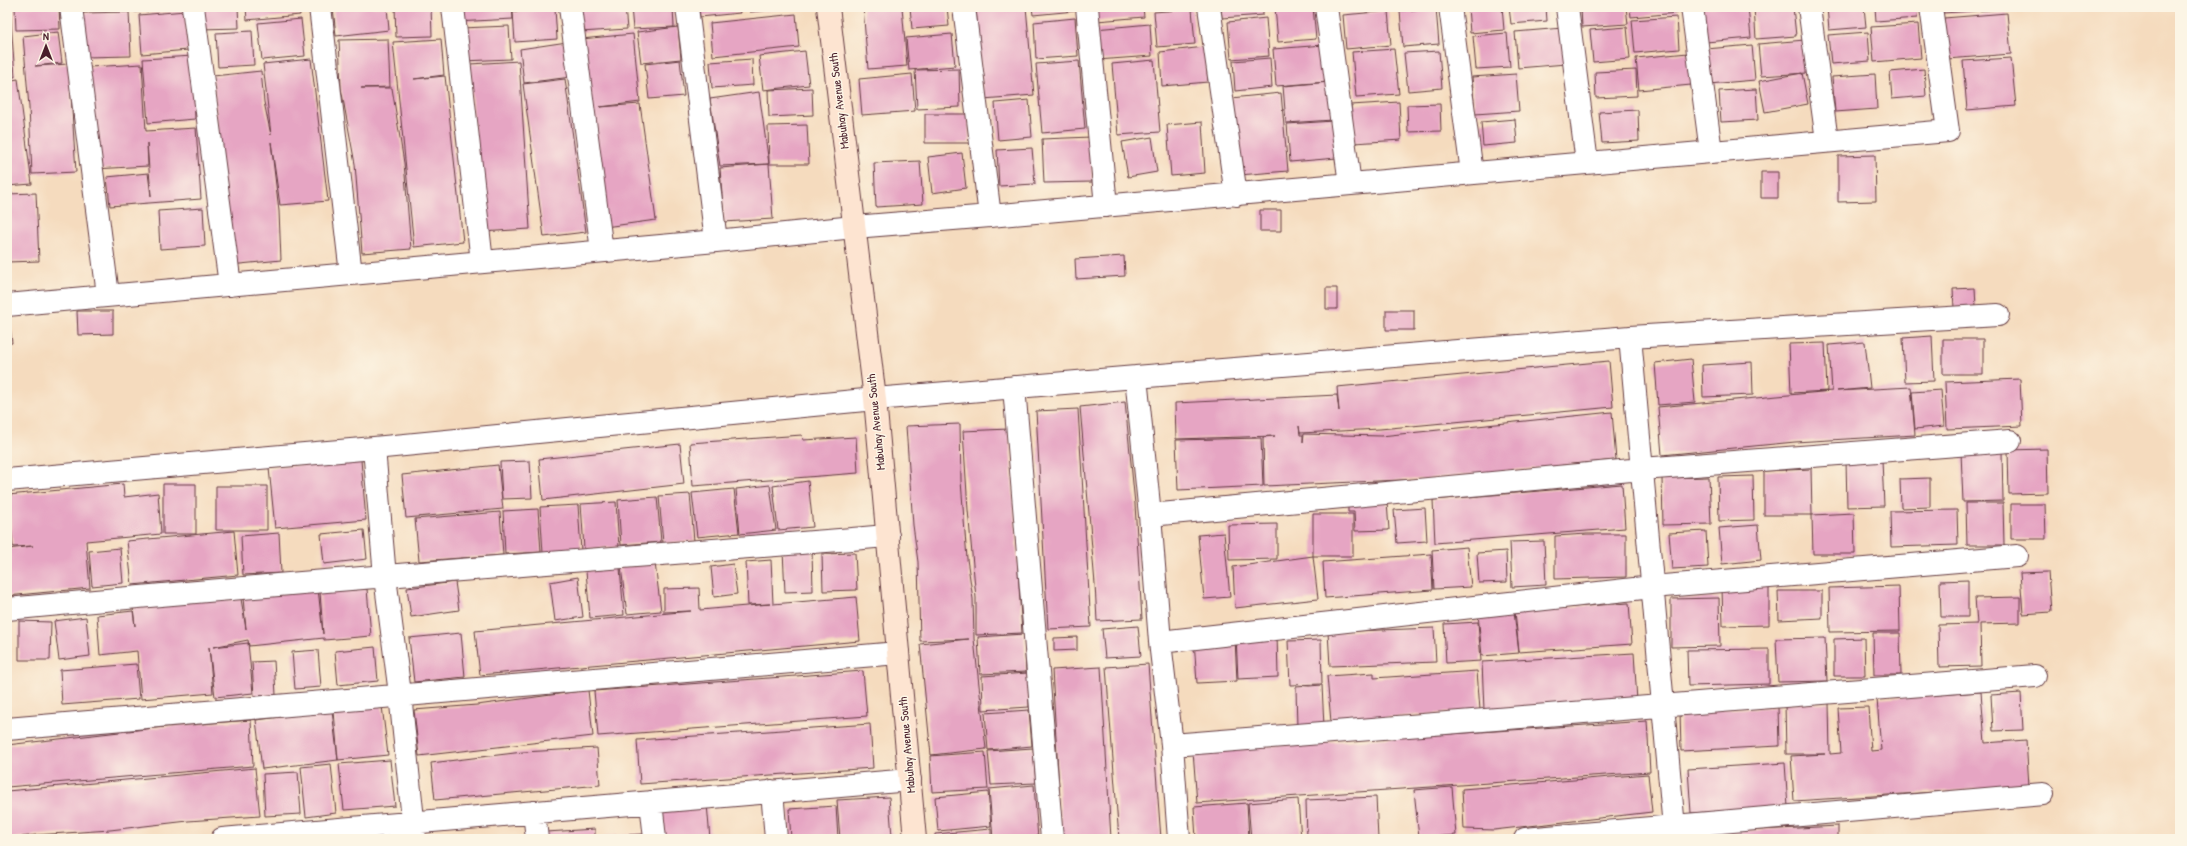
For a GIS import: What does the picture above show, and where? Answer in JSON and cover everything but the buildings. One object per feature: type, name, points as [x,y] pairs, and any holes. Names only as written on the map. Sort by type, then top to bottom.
[{"type":"street","points":[[71,7],[108,295]]},
{"type":"street","points":[[193,7],[230,285]]},
{"type":"street","points":[[320,7],[351,274]]},
{"type":"street","points":[[453,7],[482,262]]},
{"type":"street","points":[[570,7],[602,251]]},
{"type":"street","points":[[687,7],[716,241]]},
{"type":"street","name":"Mabuhay Avenue South","points":[[828,7],[875,399],[915,839]]},
{"type":"street","points":[[964,7],[990,216]]},
{"type":"street","points":[[1087,7],[1106,206]]},
{"type":"street","points":[[1209,7],[1236,195]]},
{"type":"street","points":[[1326,7],[1350,184]]},
{"type":"street","points":[[1450,7],[1472,174]]},
{"type":"street","points":[[1567,7],[1587,163]]},
{"type":"street","points":[[1692,7],[1711,152]]},
{"type":"street","points":[[1809,7],[1827,142]]},
{"type":"street","points":[[7,305],[716,241],[854,227],[1236,195],[1948,131],[1931,7]]},
{"type":"street","points":[[7,480],[374,448],[875,399],[1014,387],[1630,337],[1998,315]]},
{"type":"street","points":[[1630,337],[1675,832]]},
{"type":"street","points":[[1136,377],[1150,515],[1160,642],[1172,745],[1179,839]]},
{"type":"street","points":[[1014,387],[1052,839]]},
{"type":"street","points":[[1150,515],[1642,469],[2010,441]]},
{"type":"street","points":[[374,448],[385,577],[400,694],[414,831]]},
{"type":"street","points":[[7,609],[276,583],[385,577],[888,536]]},
{"type":"street","points":[[1160,642],[1652,587],[2017,556]]},
{"type":"street","points":[[7,729],[400,694],[898,653]]},
{"type":"street","points":[[1172,745],[2035,676]]},
{"type":"street","points":[[222,839],[414,831],[534,812],[910,780]]},
{"type":"street","points":[[772,791],[776,839]]},
{"type":"street","points":[[1525,839],[1675,832],[2043,794]]},
{"type":"street","points":[[651,802],[655,839]]},
{"type":"street","points":[[534,812],[537,839]]}]
